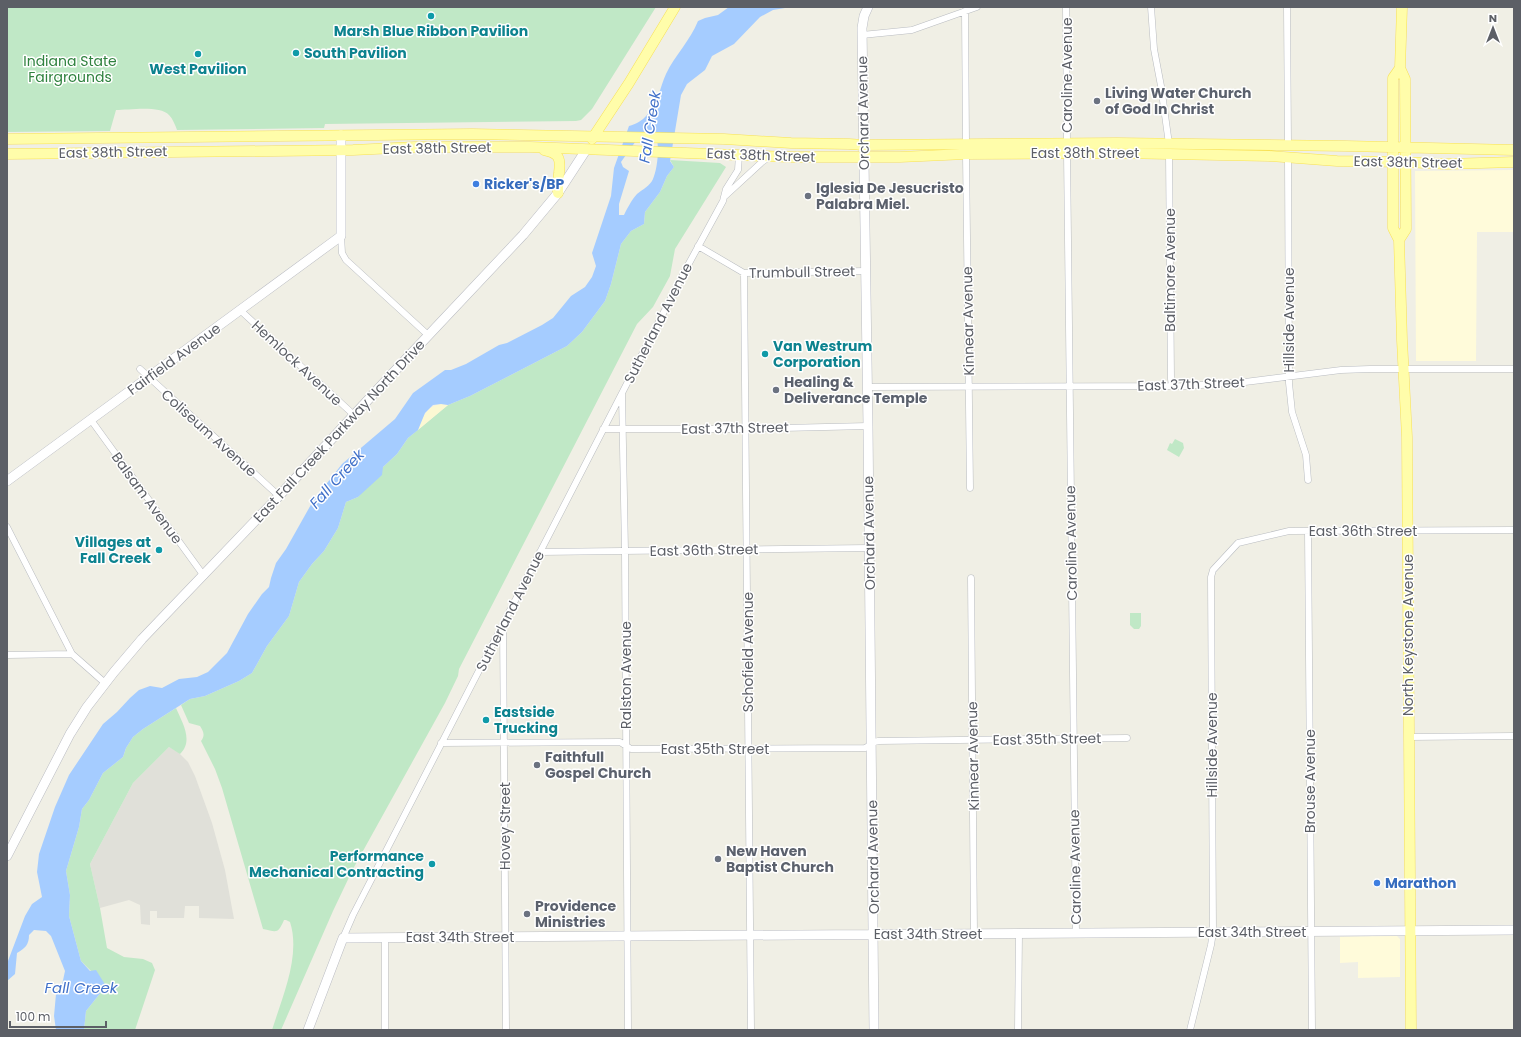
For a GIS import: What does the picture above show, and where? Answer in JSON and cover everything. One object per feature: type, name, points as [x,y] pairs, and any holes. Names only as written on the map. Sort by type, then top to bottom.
[{"type":"main road","name":"East Fall Creek Parkway North Drive","points":[[7,856],[70,734],[105,683],[142,639],[279,496],[523,234],[558,193],[629,83],[675,7]]},
{"type":"main road","name":"Orchard Avenue","points":[[868,7],[863,22],[862,35],[865,157],[874,1030]]},
{"type":"main road","name":"North Keystone Avenue","points":[[1399,240],[1406,228],[1405,79],[1400,68],[1402,7]]},
{"type":"main road","name":"North Keystone Avenue","points":[[1400,68],[1393,78],[1393,228],[1399,240],[1407,438],[1411,1030]]},
{"type":"main road","name":"East 38th Street","points":[[7,139],[472,134],[724,139],[791,143],[966,149],[1169,149],[1288,145],[1514,150]]},
{"type":"main road","points":[[341,135],[342,236]]},
{"type":"main road","name":"East 38th Street","points":[[7,154],[341,150],[415,147],[530,147],[771,156],[900,157],[966,149]]},
{"type":"main road","points":[[530,147],[547,151],[557,156],[561,165],[558,193]]},
{"type":"main road","name":"East 38th Street","points":[[1169,149],[1337,161],[1393,161],[1447,164],[1514,162]]},
{"type":"main road","name":"Fairfield Avenue","points":[[7,481],[342,236]]},
{"type":"main road","name":"East 34th Street","points":[[343,938],[1514,930]]},
{"type":"main road","name":"Sutherland Avenue","points":[[308,1030],[343,938]]},
{"type":"street","points":[[862,35],[912,30],[977,7]]},
{"type":"street","name":"Caroline Avenue","points":[[1066,7],[1076,933]]},
{"type":"street","name":"Baltimore Avenue","points":[[1151,7],[1154,49],[1161,86],[1169,149],[1170,379],[1172,386]]},
{"type":"street","points":[[1287,7],[1288,145]]},
{"type":"street","name":"Kinnear Avenue","points":[[965,11],[970,488]]},
{"type":"street","points":[[140,138],[140,152]]},
{"type":"street","name":"Sutherland Avenue","points":[[343,938],[353,915],[441,743],[724,197],[726,189],[738,170],[739,155]]},
{"type":"street","name":"Sutherland Avenue","points":[[724,197],[761,163],[771,156]]},
{"type":"street","name":"Hillside Avenue","points":[[1288,158],[1290,404],[1306,455],[1308,480]]},
{"type":"street","points":[[342,236],[342,252],[346,260],[428,335]]},
{"type":"street","name":"Trumbull Street","points":[[698,246],[744,273],[866,271]]},
{"type":"street","name":"Schofield Avenue","points":[[744,273],[751,1030]]},
{"type":"street","name":"Hemlock Avenue","points":[[240,310],[354,415]]},
{"type":"street","name":"East 37th Street","points":[[867,387],[1172,386],[1230,384],[1341,370],[1404,368],[1514,369]]},
{"type":"street","name":"Coliseum Avenue","points":[[140,369],[279,496]]},
{"type":"street","name":"Ralston Avenue","points":[[622,393],[625,551],[628,1030]]},
{"type":"street","name":"Balsam Avenue","points":[[91,420],[204,576]]},
{"type":"street","name":"East 37th Street","points":[[603,429],[745,429],[868,426]]},
{"type":"street","points":[[7,528],[72,654],[105,683]]},
{"type":"street","name":"East 36th Street","points":[[1220,561],[1238,543],[1290,531],[1514,530]]},
{"type":"street","name":"Brouse Avenue","points":[[1308,531],[1312,1030]]},
{"type":"street","name":"East 36th Street","points":[[540,552],[869,548]]},
{"type":"street","name":"Hillside Avenue","points":[[1213,932],[1211,577],[1213,570],[1220,561]]},
{"type":"street","name":"Kinnear Avenue","points":[[971,578],[974,934]]},
{"type":"street","name":"Hovey Street","points":[[503,623],[506,1030]]},
{"type":"street","points":[[7,655],[72,654]]},
{"type":"street","points":[[1409,737],[1514,736]]},
{"type":"street","name":"East 35th Street","points":[[441,743],[620,742],[631,749],[865,748],[878,740],[1127,738]]},
{"type":"street","points":[[1190,1030],[1213,932]]},
{"type":"street","points":[[1018,1030],[1019,933]]},
{"type":"street","points":[[385,938],[385,1030]]},
{"type":"shaded area","points":[[1514,170],[1514,232],[1477,232],[1476,361],[1416,361],[1415,171]]},
{"type":"shaded area","points":[[169,747],[178,752],[188,762],[195,776],[212,823],[225,870],[234,919],[199,918],[199,906],[185,906],[184,918],[157,918],[157,911],[150,911],[150,925],[141,924],[140,905],[129,900],[100,908],[90,864],[133,783]]},
{"type":"shaded area","points":[[1397,936],[1400,939],[1400,977],[1358,978],[1358,962],[1340,963],[1340,937]]},
{"type":"green space","name":"Indiana State Fairgrounds","points":[[7,7],[656,7],[592,109],[581,120],[576,121],[325,124],[324,128],[177,130],[172,118],[165,112],[144,109],[116,110],[110,131],[7,132]]},
{"type":"green space","points":[[670,160],[720,163],[726,167],[675,249],[670,276],[653,307],[637,324],[459,669],[458,676],[445,703],[353,869],[281,1030],[272,1030],[285,991],[292,963],[293,935],[290,922],[284,920],[280,928],[276,931],[263,929],[222,788],[215,769],[201,741],[203,732],[200,726],[189,723],[181,705],[190,699],[205,696],[239,681],[252,673],[267,646],[289,616],[299,582],[324,551],[338,528],[346,502],[358,497],[383,467],[397,454],[408,438],[448,405],[470,396],[567,346],[582,332],[605,301],[621,244],[631,231],[644,224],[645,212],[660,192],[667,176],[674,167]]},
{"type":"green space","points":[[1175,439],[1183,443],[1184,448],[1179,457],[1167,450],[1170,443],[1172,444]]},
{"type":"green space","points":[[1130,613],[1141,613],[1141,626],[1139,629],[1134,629],[1130,625]]},
{"type":"green space","points":[[176,708],[186,731],[186,743],[184,749],[180,754],[169,747],[133,783],[90,864],[107,948],[124,957],[143,959],[152,963],[155,970],[135,1030],[84,1030],[86,1011],[106,986],[81,961],[69,916],[70,895],[66,871],[79,827],[82,809],[89,800],[103,773],[123,757],[126,748],[133,737]]},
{"type":"sand","points":[[441,404],[448,405],[418,430],[428,410]]},
{"type":"water","name":"Fall Creek","points":[[729,7],[785,8],[773,10],[760,17],[734,44],[712,56],[705,70],[687,84],[681,95],[670,161],[674,167],[667,176],[660,192],[645,212],[644,224],[631,231],[621,244],[605,301],[582,332],[567,346],[470,396],[448,405],[433,405],[425,413],[418,430],[408,438],[397,454],[383,467],[382,475],[358,497],[346,502],[338,528],[324,551],[299,582],[289,616],[267,646],[252,673],[239,681],[205,696],[190,699],[143,729],[133,737],[126,748],[123,757],[103,773],[89,800],[82,809],[79,827],[66,871],[70,895],[69,916],[81,961],[90,971],[96,970],[106,986],[86,1011],[84,1030],[56,1030],[54,1016],[56,994],[62,985],[65,971],[51,936],[46,931],[34,930],[29,935],[26,946],[17,953],[15,974],[7,981],[8,961],[25,916],[32,904],[42,897],[37,872],[39,854],[55,807],[69,775],[103,724],[139,690],[150,686],[162,688],[179,679],[197,677],[208,672],[227,653],[248,614],[262,594],[269,587],[276,563],[286,549],[313,501],[342,464],[395,419],[413,393],[445,370],[451,370],[466,364],[499,345],[507,343],[542,325],[553,318],[571,296],[585,287],[592,277],[596,266],[592,253],[611,196],[614,168],[629,126],[641,121],[651,111],[670,67],[691,35],[698,21],[718,15]],"holes":[[[647,130],[653,130],[656,134],[658,146],[655,174],[648,186],[637,194],[624,215],[619,215],[619,204],[629,171],[623,167],[621,162],[638,138],[643,136]]]},
{"type":"place","name":"Marsh Blue Ribbon Pavilion","points":[[431,16]]},
{"type":"place","name":"South Pavilion","points":[[296,53]]},
{"type":"place","name":"West Pavilion","points":[[198,54]]},
{"type":"place","name":"Living Water Church of God In Christ","points":[[1097,101]]},
{"type":"place","name":"Ricker's/BP","points":[[476,184]]},
{"type":"place","name":"Iglesia De Jesucristo Palabra Miel.","points":[[808,196]]},
{"type":"place","name":"Van Westrum Corporation","points":[[765,354]]},
{"type":"place","name":"Healing & Deliverance Temple","points":[[776,390]]},
{"type":"place","name":"Villages at Fall Creek","points":[[159,550]]},
{"type":"place","name":"Eastside Trucking","points":[[486,720]]},
{"type":"place","name":"Faithfull Gospel Church","points":[[537,765]]},
{"type":"place","name":"New Haven Baptist Church","points":[[718,859]]},
{"type":"place","name":"Performance Mechanical Contracting","points":[[432,864]]},
{"type":"place","name":"Marathon","points":[[1377,883]]},
{"type":"place","name":"Providence Ministries","points":[[527,914]]}]
